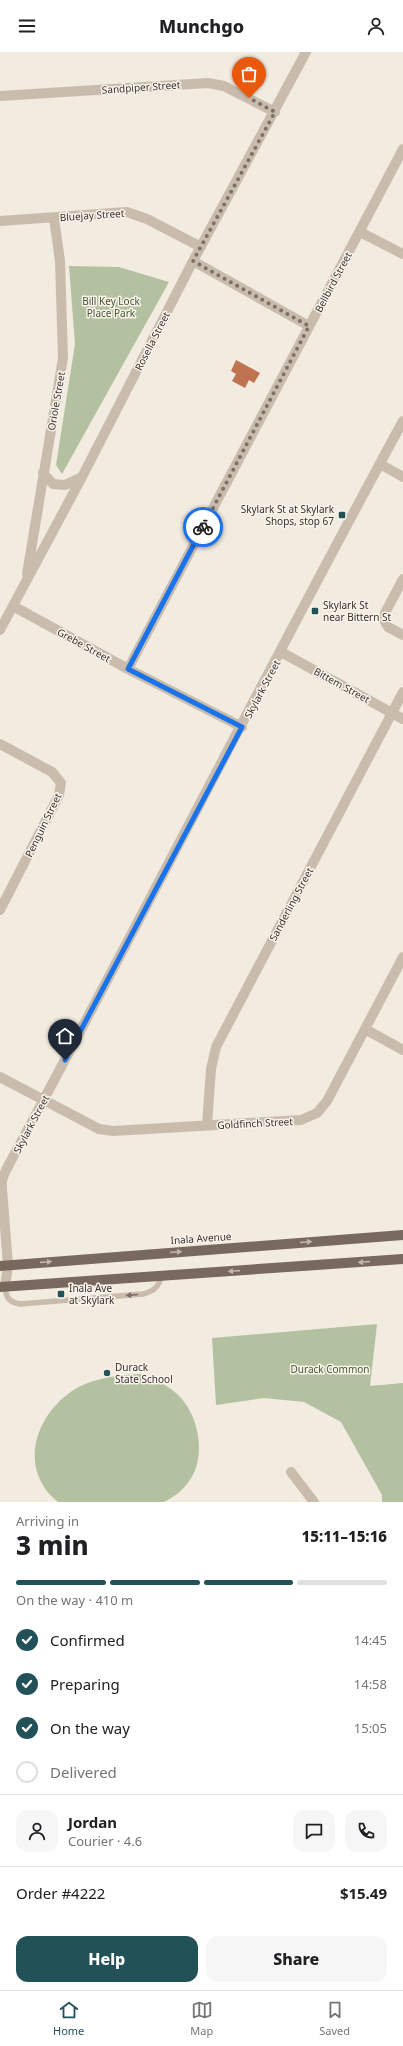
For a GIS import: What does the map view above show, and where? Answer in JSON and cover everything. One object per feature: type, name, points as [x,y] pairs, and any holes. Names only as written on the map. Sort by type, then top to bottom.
[{"type":"main road","name":"Inala Avenue","points":[[4,1265],[403,1235]]},
{"type":"main road","points":[[2,1287],[403,1259]]},
{"type":"street","name":"Rosella Street","points":[[0,630],[82,477],[193,261],[275,112],[306,52]]},
{"type":"street","name":"Sandpiper Street","points":[[0,96],[208,83],[224,86],[275,112]]},
{"type":"street","name":"Bellbird Street","points":[[128,669],[403,149]]},
{"type":"street","name":"Bluejay Street","points":[[0,221],[128,212],[147,218],[201,247]]},
{"type":"street","name":"Oriole Street","points":[[26,582],[63,358],[60,262],[54,218]]},
{"type":"street","points":[[360,232],[403,254]]},
{"type":"street","points":[[193,261],[309,326]]},
{"type":"street","name":"Skylark Street","points":[[2,1287],[4,1265],[2,1180],[242,727],[362,495],[403,421]]},
{"type":"street","points":[[380,464],[403,477]]},
{"type":"street","points":[[43,473],[53,484],[65,486],[82,477]]},
{"type":"street","points":[[403,579],[384,620],[388,627],[403,635]]},
{"type":"street","name":"Grebe Street","points":[[13,606],[128,669],[242,727]]},
{"type":"street","name":"Bittem Street","points":[[281,652],[403,719]]},
{"type":"street","name":"Sanderling Street","points":[[207,1125],[211,1069],[216,1047],[403,692]]},
{"type":"street","name":"Penguin Street","points":[[0,744],[52,772],[61,783],[59,795],[0,910]]},
{"type":"street","name":"Goldfinch Street","points":[[0,1077],[98,1129],[114,1131],[300,1120],[317,1113],[327,1100],[403,957]]},
{"type":"street","points":[[365,1029],[403,1050]]},
{"type":"street","points":[[291,1472],[314,1502]]},
{"type":"lane","points":[[2,1287],[6,1297],[11,1302],[20,1304],[143,1294],[153,1292],[159,1284],[161,1276]]},
{"type":"green space","name":"Bill Key Lock Place Park","points":[[69,266],[119,267],[169,282],[62,474],[56,465],[75,344]]},
{"type":"green space","name":"Durack Common","points":[[377,1324],[370,1386],[403,1383],[403,1502],[382,1502],[382,1495],[341,1422],[304,1402],[264,1398],[216,1405],[212,1338]]},
{"type":"green space","points":[[140,1374],[173,1390],[189,1408],[196,1426],[199,1455],[195,1470],[189,1482],[175,1496],[164,1502],[58,1502],[46,1489],[38,1475],[35,1460],[36,1444],[40,1429],[48,1415],[59,1402],[72,1391],[88,1383],[122,1375]]},
{"type":"building","points":[[236,360],[260,373],[254,383],[249,380],[245,388],[232,381],[236,374],[231,371]]},
{"type":"way so far","points":[[203,527],[309,326],[193,261],[275,112],[249,98]]},
{"type":"place","name":"Skylark St at Skylark Shops, stop 67","points":[[342,515]]},
{"type":"place","name":"Skylark St near Bittern St","points":[[315,611]]},
{"type":"place","name":"Inala Ave at Skylark","points":[[61,1294]]},
{"type":"place","name":"Durack State School","points":[[107,1373]]},
{"type":"route","points":[[65,1060],[242,727],[128,669],[203,527]]}]
